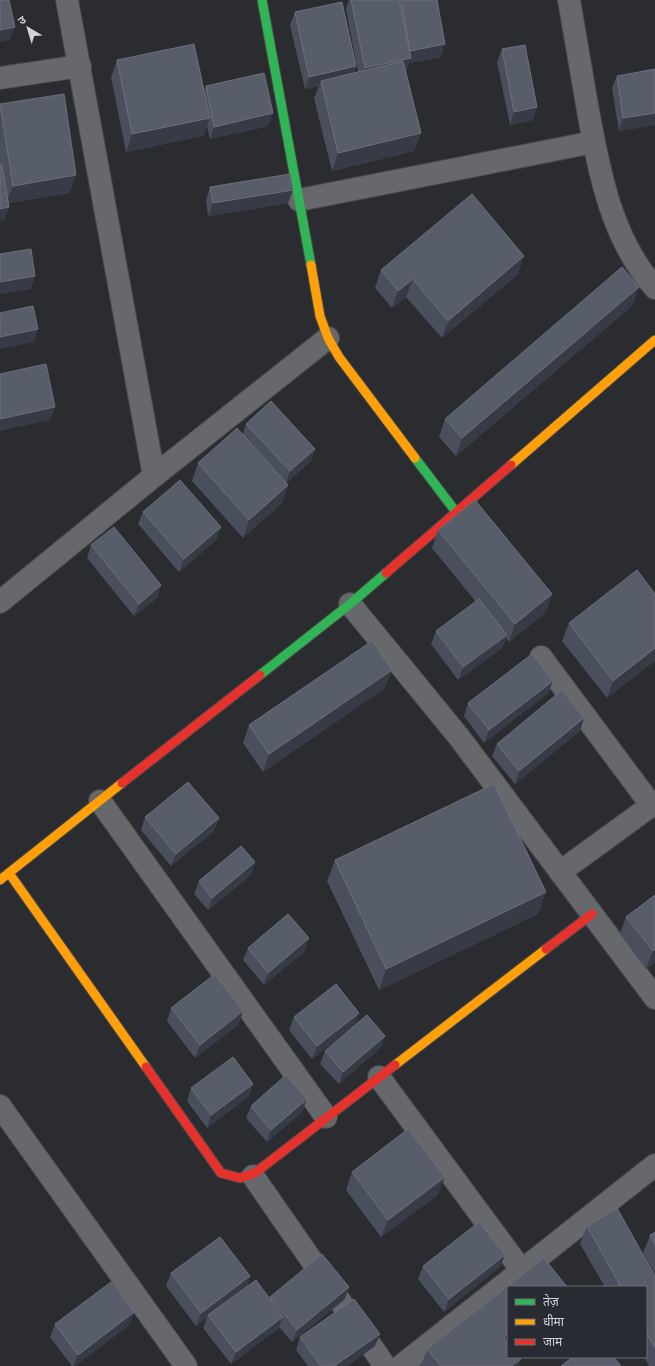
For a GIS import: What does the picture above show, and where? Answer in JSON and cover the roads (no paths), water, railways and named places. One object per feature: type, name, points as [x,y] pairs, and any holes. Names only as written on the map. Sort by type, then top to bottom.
[{"type":"street","points":[[67,0],[154,476]]},
{"type":"street","points":[[569,0],[594,142],[606,199],[626,247],[644,276],[655,288]]},
{"type":"street","points":[[266,1],[320,316],[328,338],[339,357],[456,512]]},
{"type":"street","points":[[0,78],[80,66]]},
{"type":"street","points":[[299,200],[594,142]]},
{"type":"street","points":[[0,602],[154,476],[328,338]]},
{"type":"street","points":[[0,880],[350,604],[655,340]]},
{"type":"street","points":[[350,604],[459,737],[655,998]]},
{"type":"street","points":[[541,657],[653,805],[560,872]]},
{"type":"street","points":[[100,801],[326,1117]]},
{"type":"street","points":[[9,873],[221,1173],[234,1179],[253,1176],[326,1117],[592,914]]},
{"type":"street","points":[[379,1077],[528,1278]]},
{"type":"street","points":[[0,1106],[186,1366]]},
{"type":"street","points":[[516,1286],[528,1278],[655,1165]]},
{"type":"street","points":[[253,1176],[385,1366]]},
{"type":"street","points":[[401,1366],[507,1293]]}]
